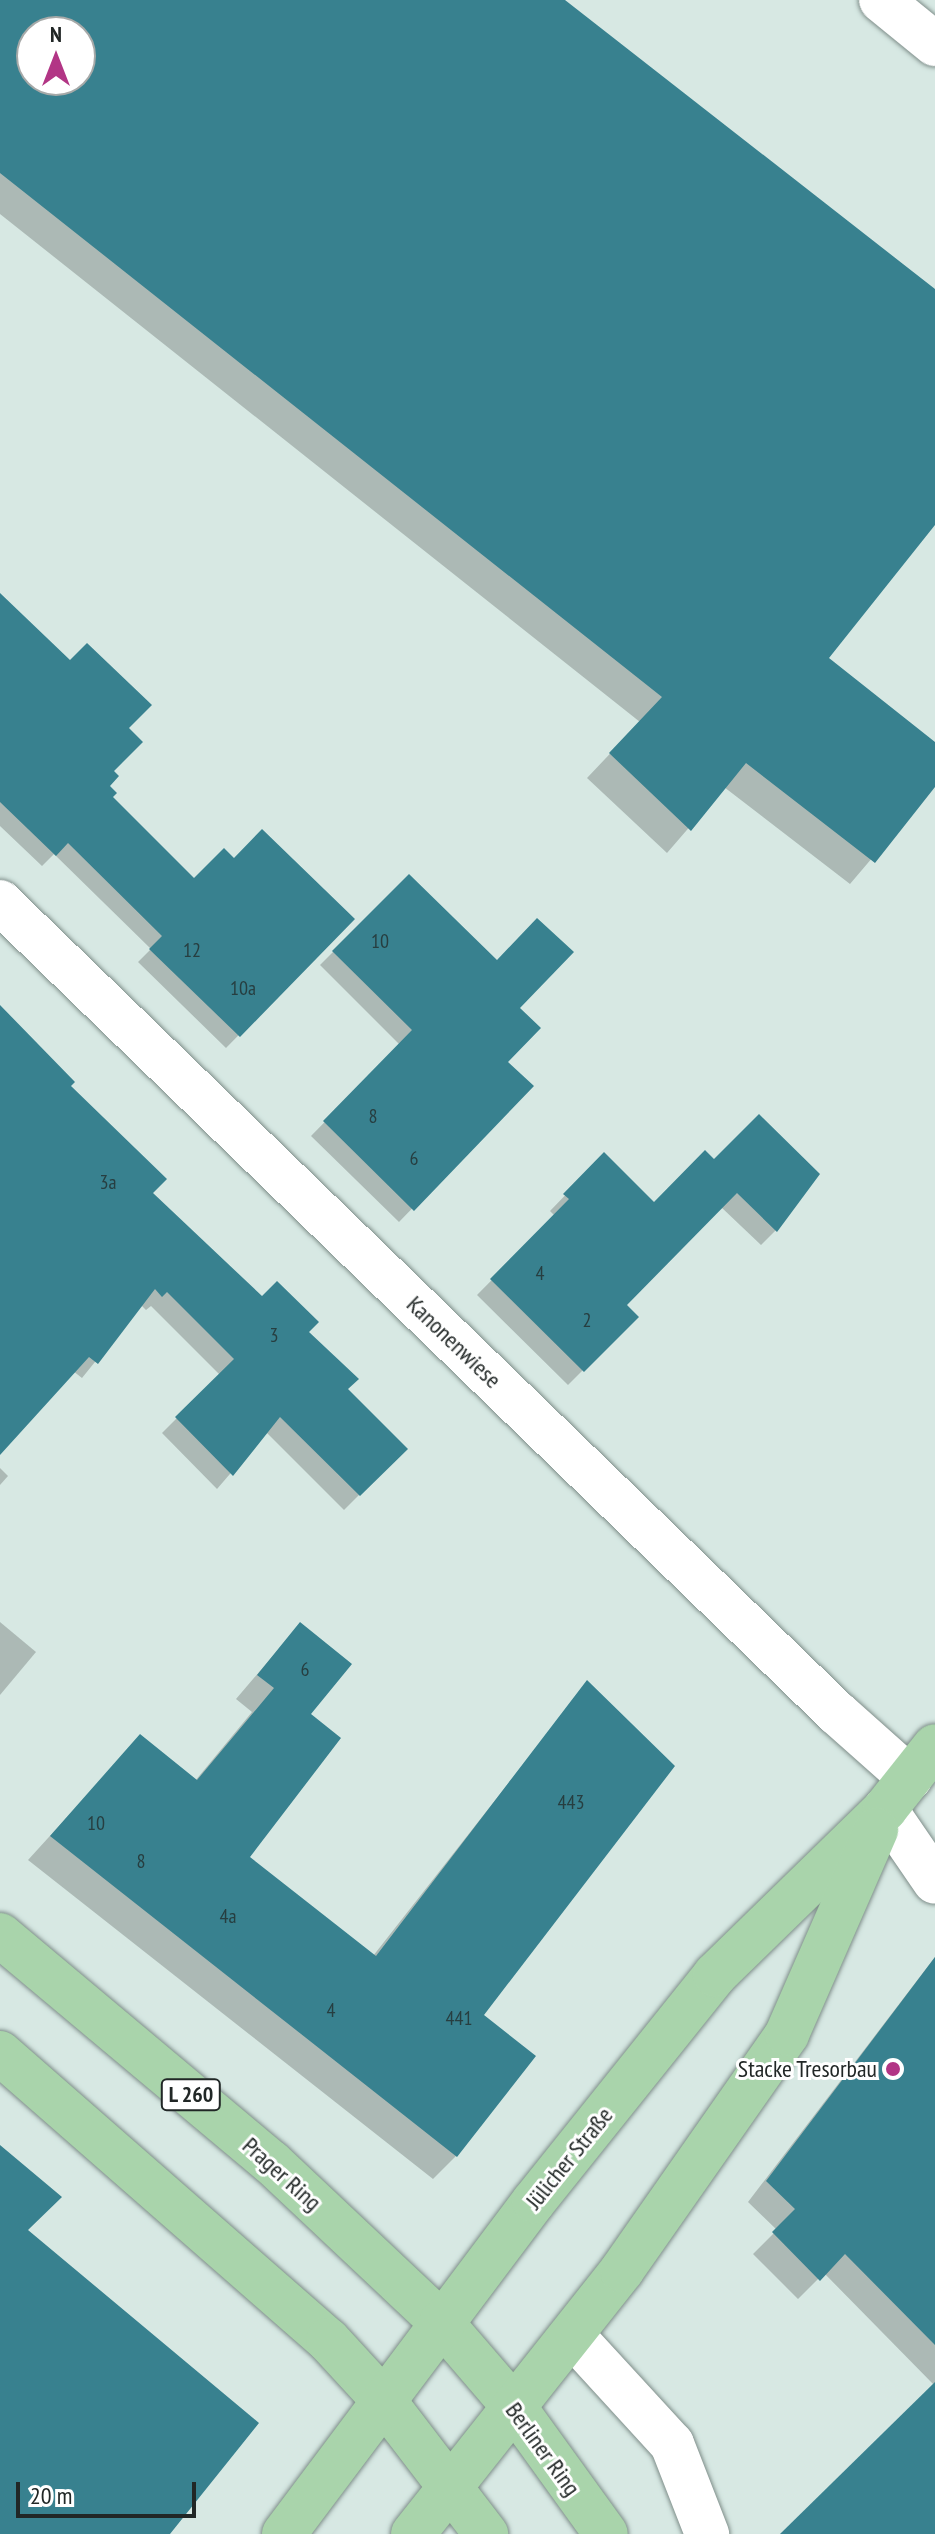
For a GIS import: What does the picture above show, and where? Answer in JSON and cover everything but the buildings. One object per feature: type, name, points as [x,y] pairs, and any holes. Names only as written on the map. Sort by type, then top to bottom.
[{"type":"main road","name":"Jülicher Straße","points":[[284,2534],[441,2322],[715,1975],[910,1778]]},
{"type":"main road","points":[[413,2534],[572,2335],[787,2034],[910,1778]]},
{"type":"main road","name":"Prager Ring","points":[[0,1935],[271,2162],[441,2322],[478,2366]]},
{"type":"main road","points":[[0,2053],[293,2306],[384,2401],[486,2534]]},
{"type":"main road","name":"Berliner Ring","points":[[478,2366],[515,2408],[606,2534]]},
{"type":"street","points":[[881,0],[935,44]]},
{"type":"street","name":"Kanonenwiese","points":[[0,902],[837,1713],[910,1778]]},
{"type":"street","points":[[910,1778],[935,1836]]},
{"type":"street","points":[[910,1778],[935,1882]]},
{"type":"street","points":[[572,2335],[672,2444],[707,2534]]},
{"type":"place","name":"Stacke Tresorbau","points":[[893,2069]]}]
